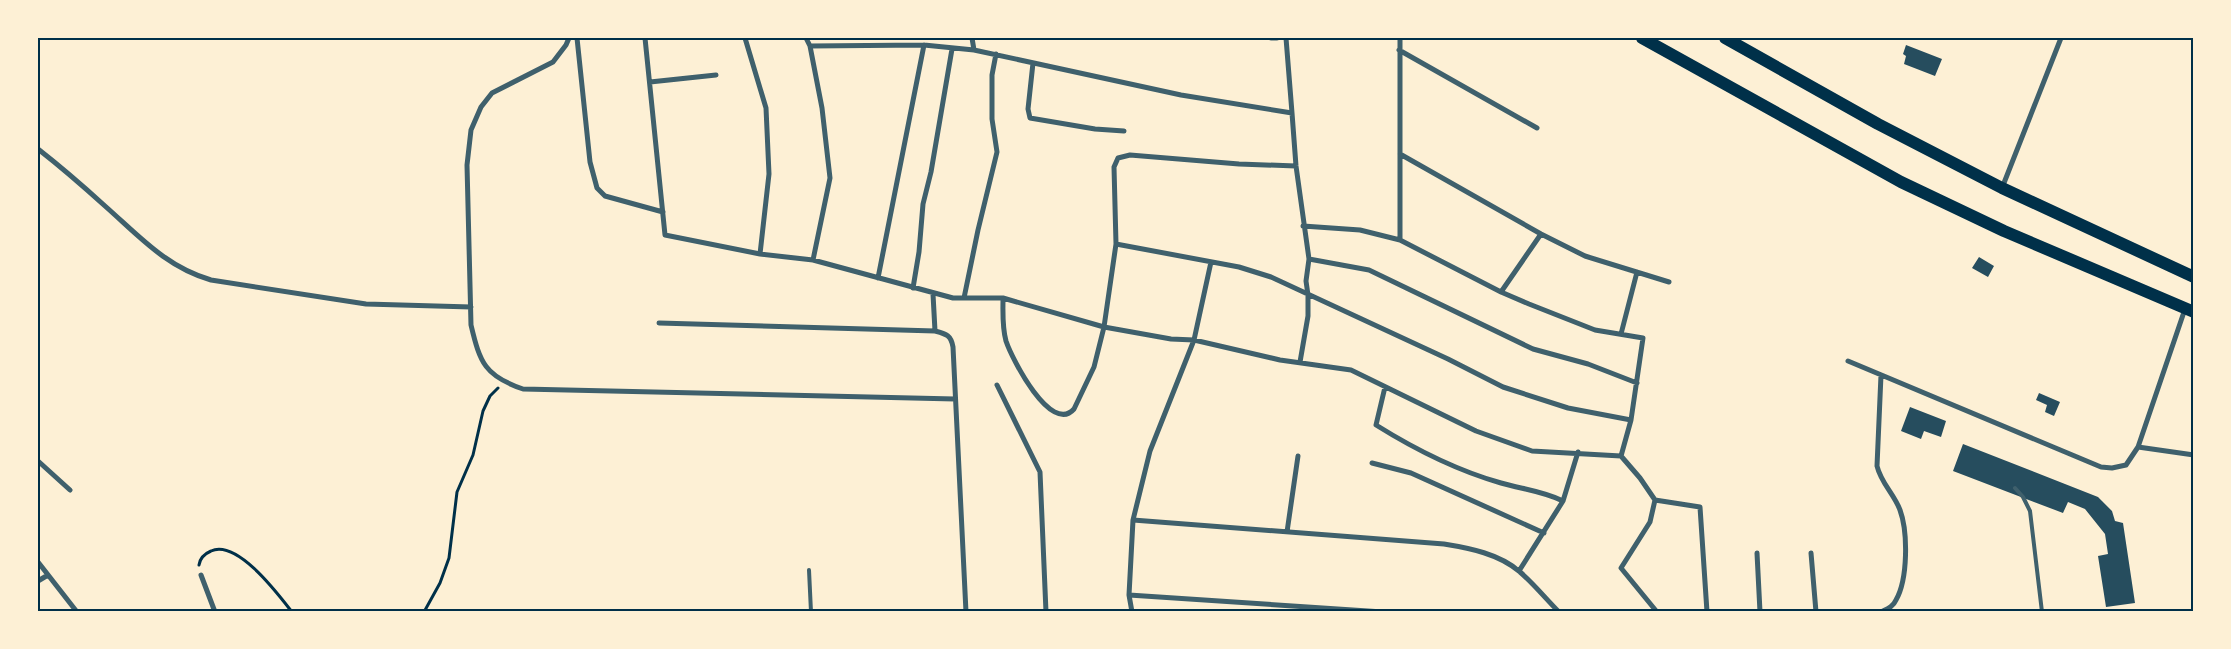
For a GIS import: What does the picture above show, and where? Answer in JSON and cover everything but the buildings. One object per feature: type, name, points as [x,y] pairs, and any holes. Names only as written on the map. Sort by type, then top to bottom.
[{"type":"highway","points":[[1642,38],[1900,182],[2004,231],[2189,310]]},
{"type":"highway","points":[[1725,38],[1878,124],[2002,188],[2194,277]]},
{"type":"street","points":[[569,38],[553,62],[492,93],[481,106],[471,130],[467,165],[471,325],[477,350],[488,371],[504,382],[523,389],[955,399]]},
{"type":"street","points":[[577,38],[590,162],[597,188],[605,196],[663,212]]},
{"type":"street","points":[[645,38],[665,235],[760,254],[813,260],[953,298],[1003,298],[1104,327],[1171,339],[1194,340],[1280,360],[1350,370],[1476,431],[1532,451],[1578,452],[1621,456],[1640,478],[1655,500],[1650,522],[1622,568],[1657,612]]},
{"type":"street","points":[[745,38],[766,108],[769,174],[760,254]]},
{"type":"street","points":[[806,38],[810,46],[822,108],[830,178],[813,260]]},
{"type":"street","points":[[895,38],[896,45]]},
{"type":"street","points":[[972,38],[974,50]]},
{"type":"street","points":[[1271,38],[1278,38]]},
{"type":"street","points":[[1286,38],[1296,166],[1309,259],[1306,281],[1308,316],[1300,362]]},
{"type":"street","points":[[1400,38],[1400,240]]},
{"type":"street","points":[[2002,188],[2061,38]]},
{"type":"street","points":[[810,46],[924,45],[974,50],[1181,95],[1292,113]]},
{"type":"street","points":[[878,278],[924,45]]},
{"type":"street","points":[[913,288],[919,252],[923,204],[931,172],[952,49]]},
{"type":"street","points":[[1400,50],[1537,128]]},
{"type":"street","points":[[964,298],[997,152],[992,119],[992,75],[996,54]]},
{"type":"street","points":[[1033,63],[1028,109],[1030,118],[1095,129],[1124,131]]},
{"type":"street","points":[[650,82],[716,75]]},
{"type":"street","points":[[38,149],[71,174],[159,255],[194,275],[211,280],[366,304],[471,307]]},
{"type":"street","points":[[1400,154],[1541,234],[1585,256],[1669,282]]},
{"type":"street","points":[[1003,298],[1004,329],[1012,356],[1044,404],[1054,413],[1061,415],[1070,414],[1094,367],[1104,327],[1116,244],[1114,167],[1118,158],[1136,156],[1239,164],[1296,166]]},
{"type":"street","points":[[1303,226],[1360,230],[1400,240],[1501,292],[1595,330],[1643,338],[1631,420],[1621,456]]},
{"type":"street","points":[[1501,292],[1541,234]]},
{"type":"street","points":[[1116,244],[1239,267],[1271,277],[1308,296],[1448,359],[1503,387],[1568,408],[1631,420]]},
{"type":"street","points":[[1309,259],[1369,270],[1533,349],[1588,364],[1637,383]]},
{"type":"street","points":[[1132,612],[1129,594],[1133,520],[1150,451],[1194,340],[1211,262]]},
{"type":"street","points":[[1621,334],[1637,272]]},
{"type":"street","points":[[933,294],[935,331]]},
{"type":"street","points":[[1848,361],[2101,467],[2112,468],[2126,465],[2138,446],[2189,310]]},
{"type":"street","points":[[659,323],[935,331],[947,334],[952,339],[966,612]]},
{"type":"street","points":[[1881,375],[1877,466],[1880,477],[1899,508],[1904,522],[1906,552],[1903,580],[1896,601],[1890,608],[1881,612]]},
{"type":"street","points":[[997,385],[1040,472],[1046,612]]},
{"type":"street","points":[[1385,387],[1376,425],[1409,446],[1454,468],[1563,500]]},
{"type":"street","points":[[2138,446],[2194,455]]},
{"type":"street","points":[[1519,571],[1563,500],[1578,452]]},
{"type":"street","points":[[1287,532],[1298,456]]},
{"type":"street","points":[[38,461],[70,490]]},
{"type":"street","points":[[1372,462],[1411,473],[1544,533]]},
{"type":"street","points":[[1655,500],[1700,506],[1707,612]]},
{"type":"street","points":[[1133,520],[1464,547],[1482,552],[1519,571],[1558,612]]},
{"type":"street","points":[[1757,553],[1760,612]]},
{"type":"street","points":[[1811,553],[1816,612]]},
{"type":"street","points":[[38,562],[77,612]]},
{"type":"street","points":[[38,581],[48,575]]},
{"type":"street","points":[[202,575],[215,612]]},
{"type":"street","points":[[1129,594],[1383,612]]},
{"type":"lane","points":[[2015,488],[2023,496],[2030,511],[2042,612]]},
{"type":"lane","points":[[809,570],[811,612]]},
{"type":"path","points":[[424,612],[440,583],[449,558],[457,492],[473,455],[483,412],[490,396],[504,382]]},
{"type":"path","points":[[202,575],[199,568],[200,559],[205,554],[214,549],[236,554],[250,565],[292,612]]}]
